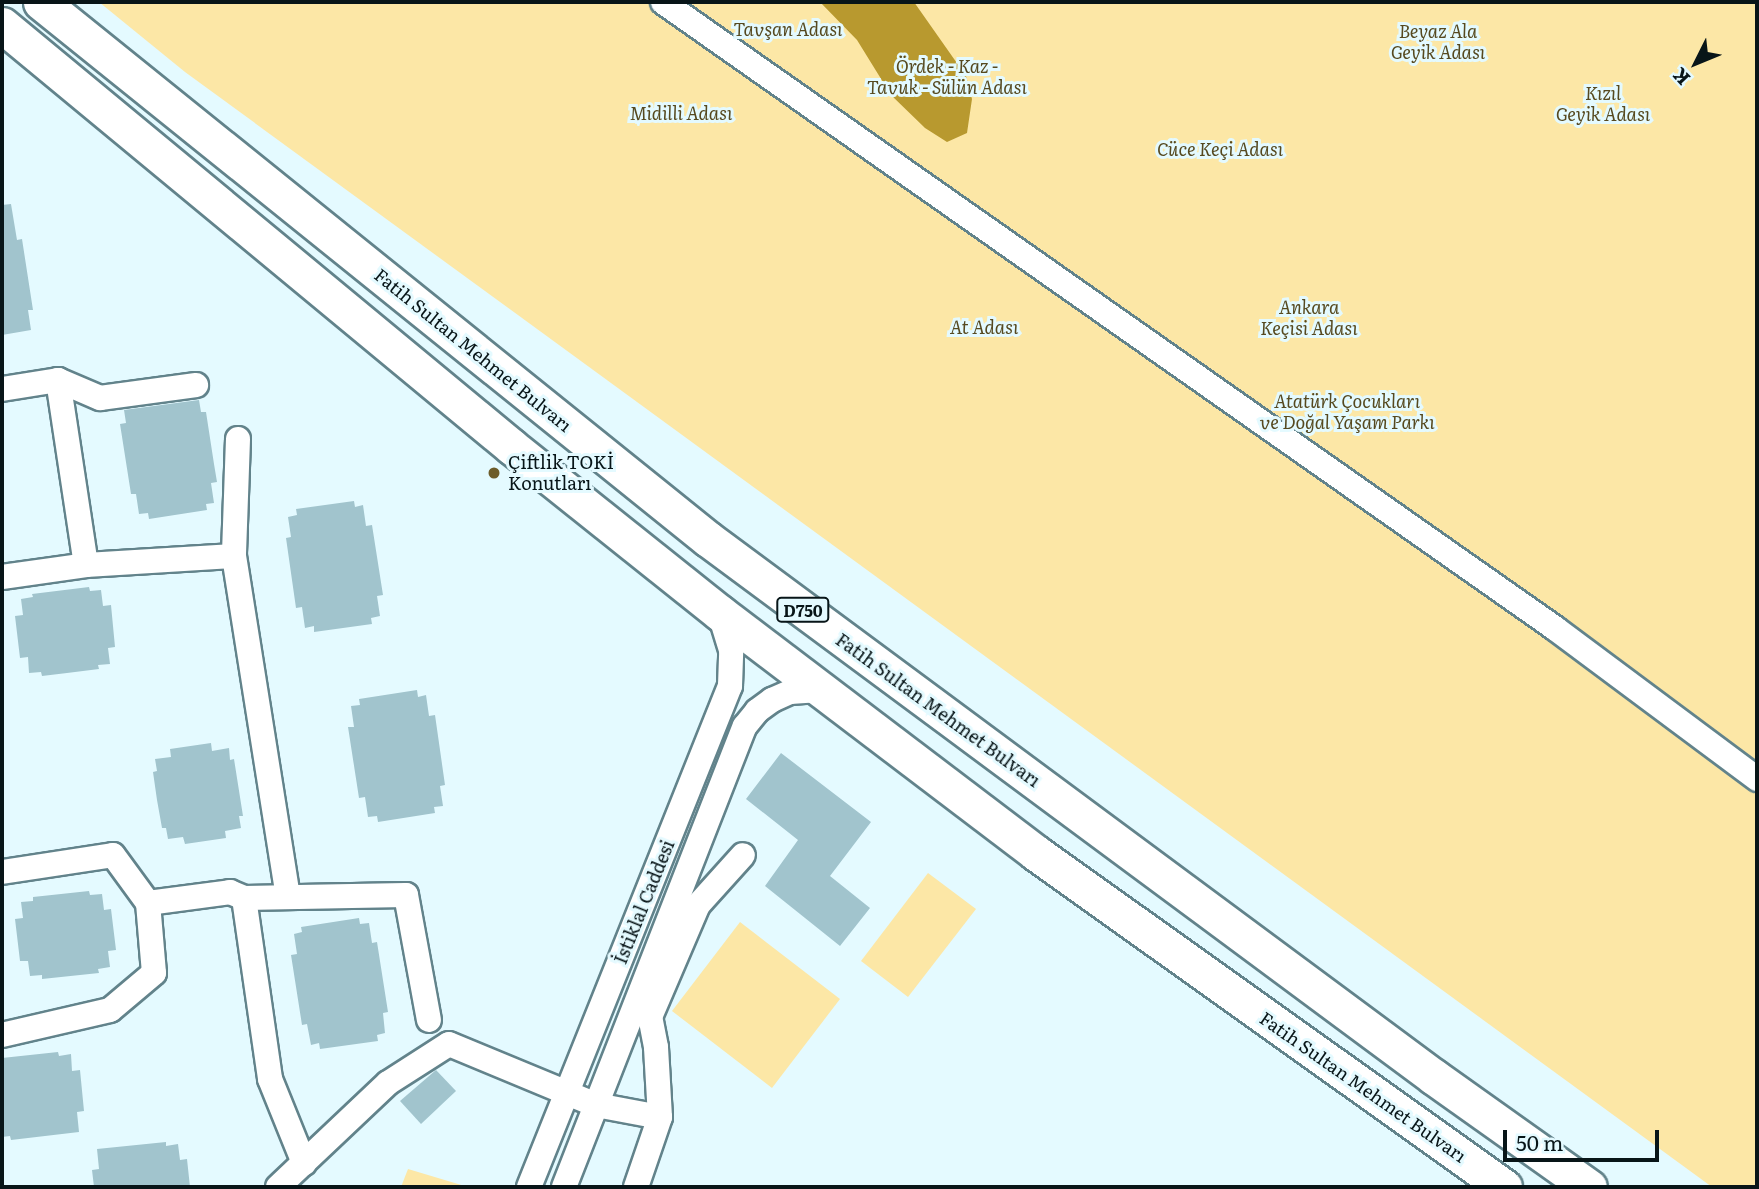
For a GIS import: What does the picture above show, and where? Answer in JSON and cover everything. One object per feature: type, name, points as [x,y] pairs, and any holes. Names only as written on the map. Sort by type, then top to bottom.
[{"type":"highway","name":"Fatih Sultan Mehmet Bulvarı","points":[[41,2],[708,539],[1412,1060],[1589,1187]]},
{"type":"highway","name":"Fatih Sultan Mehmet Bulvarı","points":[[2,25],[512,447],[720,613],[1047,862],[1504,1187]]},
{"type":"street","points":[[663,2],[1556,629],[1757,779]]},
{"type":"street","points":[[58,380],[86,565]]},
{"type":"street","points":[[2,389],[58,380],[100,398],[196,385]]},
{"type":"street","points":[[238,439],[234,556],[288,897]]},
{"type":"street","points":[[2,577],[86,565],[234,556]]},
{"type":"street","name":"İstiklal Caddesi","points":[[529,1187],[730,686],[731,650],[720,613]]},
{"type":"street","name":"İstiklal Caddesi","points":[[564,1187],[745,726],[757,711],[772,700],[790,692],[820,690]]},
{"type":"street","points":[[2,872],[113,855],[148,903],[154,972],[110,1010],[2,1035]]},
{"type":"street","points":[[636,1187],[660,1117],[656,1047],[650,1017],[698,905],[743,855]]},
{"type":"street","points":[[148,903],[230,892],[244,898],[407,895],[429,1020]]},
{"type":"street","points":[[244,898],[270,1079],[304,1163]]},
{"type":"street","points":[[278,1187],[387,1083],[449,1044],[568,1091],[596,1105],[660,1117]]},
{"type":"green space","name":"Atatürk Çocukları ve Doğal Yaşam Parkı","points":[[99,2],[1757,2],[1757,1187],[1712,1187],[185,72]]},
{"type":"green space","points":[[928,873],[976,909],[908,997],[861,961]]},
{"type":"green space","points":[[740,922],[840,999],[772,1088],[672,1011]]},
{"type":"green space","points":[[408,1169],[468,1187],[401,1187]]},
{"type":"shaded area","points":[[820,2],[914,2],[966,76],[972,99],[967,133],[947,142],[925,128],[891,95],[857,40]]},
{"type":"building","points":[[11,204],[17,240],[22,239],[33,310],[28,310],[31,330],[2,335],[2,205]]},
{"type":"building","points":[[199,400],[201,412],[206,412],[217,482],[211,483],[214,503],[206,504],[207,510],[149,519],[148,513],[139,514],[136,494],[131,494],[120,424],[126,423],[124,410]]},
{"type":"building","points":[[354,501],[355,507],[363,505],[366,526],[372,525],[383,595],[377,596],[380,616],[371,618],[372,624],[314,632],[314,626],[305,628],[302,607],[296,608],[286,538],[291,537],[288,517],[297,515],[296,509]]},
{"type":"building","points":[[89,587],[90,591],[101,590],[103,606],[111,605],[115,647],[108,648],[110,664],[98,665],[99,669],[42,676],[41,672],[29,673],[28,657],[20,658],[15,616],[23,615],[21,599],[33,597],[32,594]]},
{"type":"building","points":[[417,690],[418,697],[426,695],[429,716],[435,715],[445,785],[440,786],[443,806],[434,807],[435,813],[378,822],[377,816],[368,817],[365,797],[359,798],[348,727],[354,727],[351,706],[360,705],[359,699]]},
{"type":"building","points":[[211,743],[212,751],[229,748],[230,760],[234,759],[243,816],[239,816],[241,828],[225,831],[226,838],[185,844],[183,837],[168,839],[166,828],[162,828],[157,800],[153,772],[157,771],[155,759],[171,757],[170,749]]},
{"type":"building","points":[[781,753],[871,822],[830,876],[870,908],[840,946],[765,886],[798,840],[746,799]]},
{"type":"building","points":[[89,891],[90,895],[102,894],[104,910],[111,909],[116,950],[108,951],[110,967],[98,969],[99,973],[42,979],[42,975],[30,976],[28,961],[20,961],[15,919],[23,918],[21,902],[33,901],[33,897]]},
{"type":"building","points":[[359,918],[360,924],[369,923],[372,943],[377,942],[388,1012],[383,1013],[385,1033],[377,1035],[378,1041],[320,1049],[319,1043],[311,1045],[307,1024],[302,1025],[291,955],[297,954],[294,934],[302,932],[301,927]]},
{"type":"building","points":[[58,1052],[59,1056],[71,1054],[72,1071],[80,1070],[84,1111],[77,1112],[79,1132],[11,1140],[10,1136],[2,1137],[2,1058]]},
{"type":"building","points":[[436,1070],[456,1091],[421,1124],[400,1101]]},
{"type":"building","points":[[166,1142],[166,1146],[178,1144],[180,1160],[187,1159],[190,1187],[94,1187],[92,1170],[99,1169],[97,1149]]},
{"type":"place","name":"Çiftlik TOKİ Konutları","points":[[494,473]]},
{"type":"park label","name":"Tavşan Adası","points":[[788,29]]},
{"type":"park label","name":"Beyaz Ala Geyik Adası","points":[[1438,42]]},
{"type":"park label","name":"Ördek - Kaz - Tavuk - Sülün Adası","points":[[947,77]]},
{"type":"park label","name":"Kızıl Geyik Adası","points":[[1603,104]]},
{"type":"park label","name":"Midilli Adası","points":[[681,113]]},
{"type":"park label","name":"Cüce Keçi Adası","points":[[1220,149]]},
{"type":"park label","name":"Ankara Keçisi Adası","points":[[1309,318]]},
{"type":"park label","name":"At Adası","points":[[984,327]]}]
